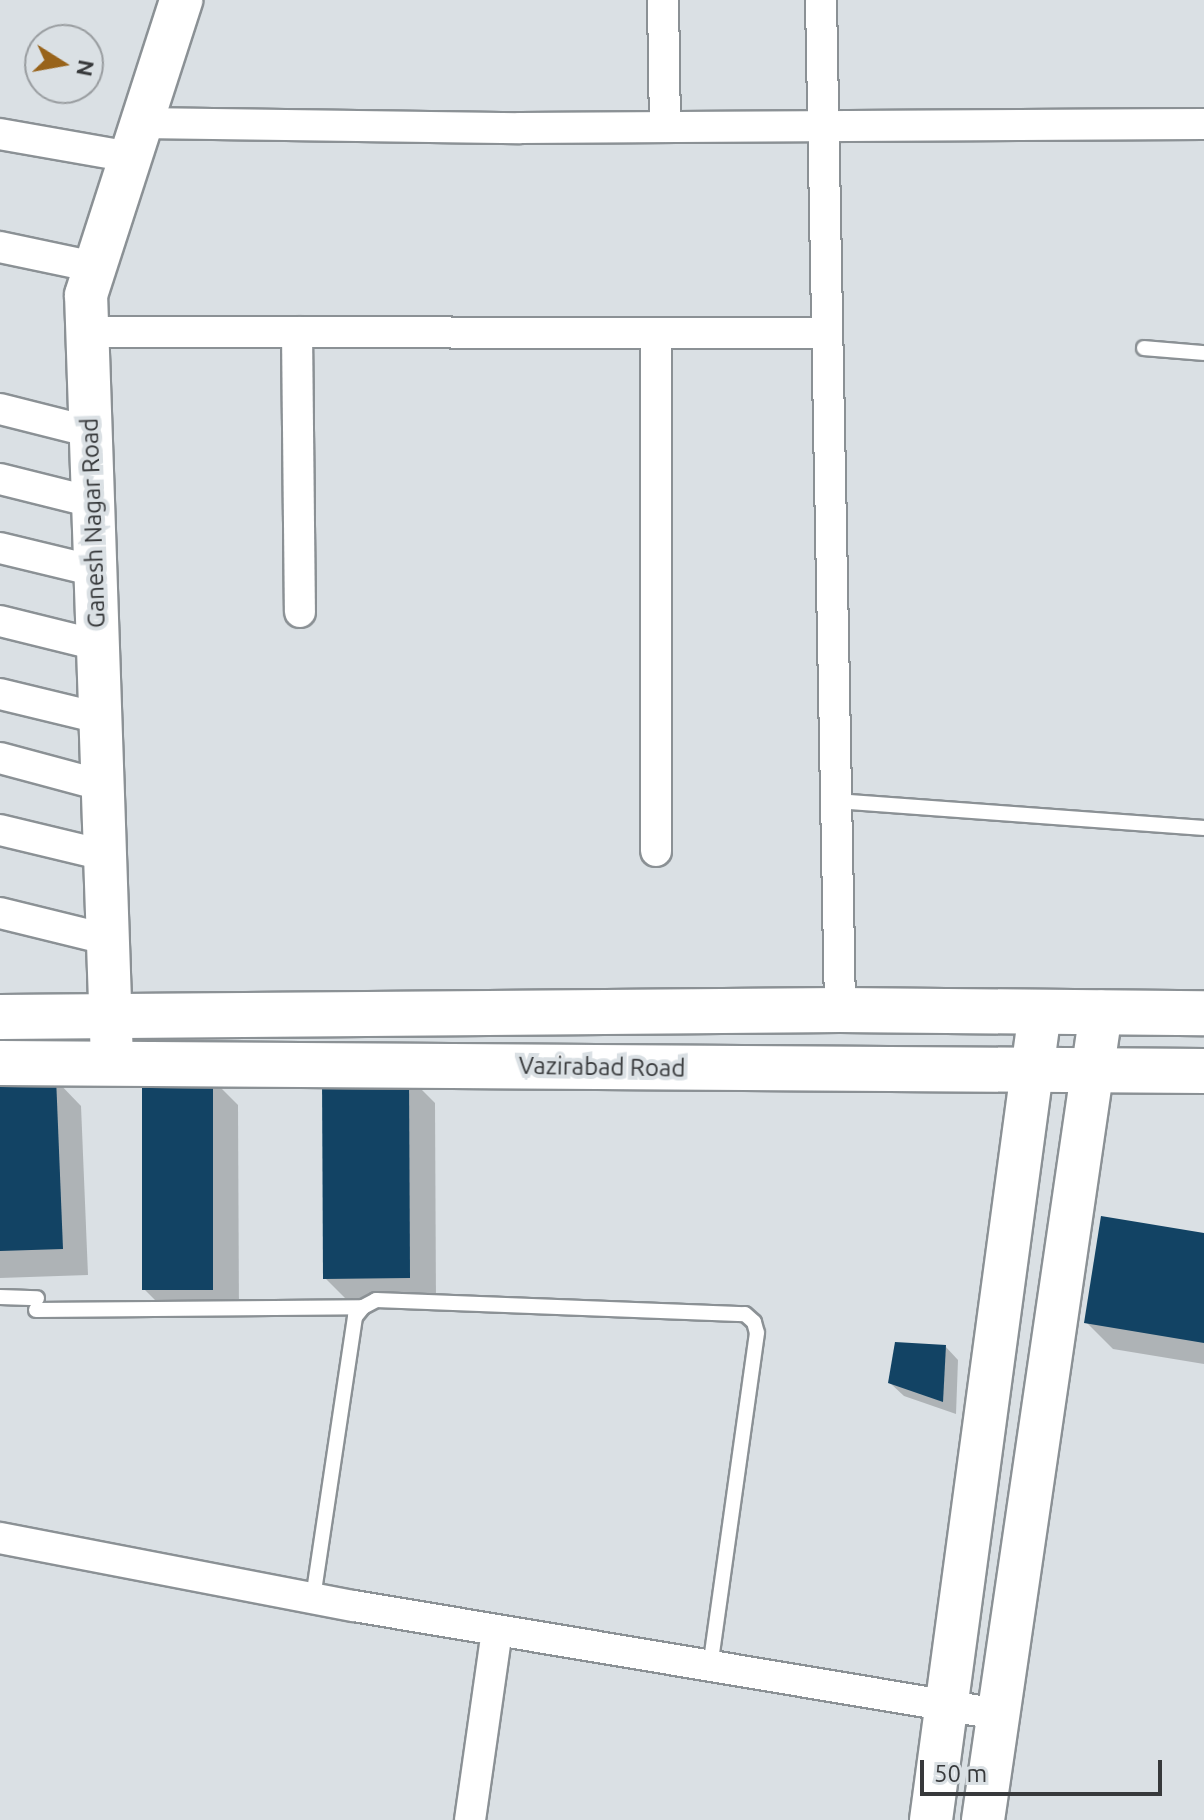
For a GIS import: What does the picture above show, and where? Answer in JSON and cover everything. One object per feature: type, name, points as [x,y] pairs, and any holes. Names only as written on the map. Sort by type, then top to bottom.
[{"type":"main road","name":"Ganesh Nagar Road","points":[[112,1061],[86,295],[181,0]]},
{"type":"main road","points":[[0,1017],[108,1013],[840,1010],[1204,1013]]},
{"type":"main road","points":[[931,1820],[1040,1012]]},
{"type":"main road","points":[[983,1820],[1101,1012]]},
{"type":"main road","name":"Vazirabad Road","points":[[0,1063],[112,1061],[841,1071],[1034,1067],[1204,1071]]},
{"type":"street","points":[[663,0],[665,127]]},
{"type":"street","points":[[821,0],[840,1010]]},
{"type":"street","points":[[0,134],[136,140],[665,127],[1204,124]]},
{"type":"street","points":[[0,247],[95,267]]},
{"type":"street","points":[[88,332],[826,333]]},
{"type":"street","points":[[297,332],[300,612]]},
{"type":"street","points":[[656,334],[656,851]]},
{"type":"street","points":[[0,409],[91,432]]},
{"type":"street","points":[[0,479],[92,502]]},
{"type":"street","points":[[0,548],[95,571]]},
{"type":"street","points":[[0,621],[97,645]]},
{"type":"street","points":[[0,694],[99,718]]},
{"type":"street","points":[[0,758],[101,785]]},
{"type":"street","points":[[0,830],[104,855]]},
{"type":"street","points":[[0,913],[106,939]]},
{"type":"street","points":[[0,1538],[497,1631],[997,1714]]},
{"type":"street","points":[[470,1820],[497,1631]]},
{"type":"lane","points":[[1144,348],[1204,353]]},
{"type":"lane","points":[[836,801],[1204,828]]},
{"type":"lane","points":[[0,1297],[36,1304],[363,1307]]},
{"type":"lane","points":[[313,1598],[355,1317],[363,1307],[376,1300],[745,1314],[754,1322],[757,1333],[710,1667]]},
{"type":"building","points":[[409,1074],[410,1278],[323,1279],[322,1075]]},
{"type":"building","points":[[56,1077],[63,1249],[0,1251],[0,1079]]},
{"type":"building","points":[[142,1077],[213,1077],[213,1290],[142,1290]]},
{"type":"building","points":[[1101,1216],[1204,1233],[1204,1343],[1084,1323]]},
{"type":"building","points":[[895,1342],[946,1345],[943,1402],[888,1383]]}]
